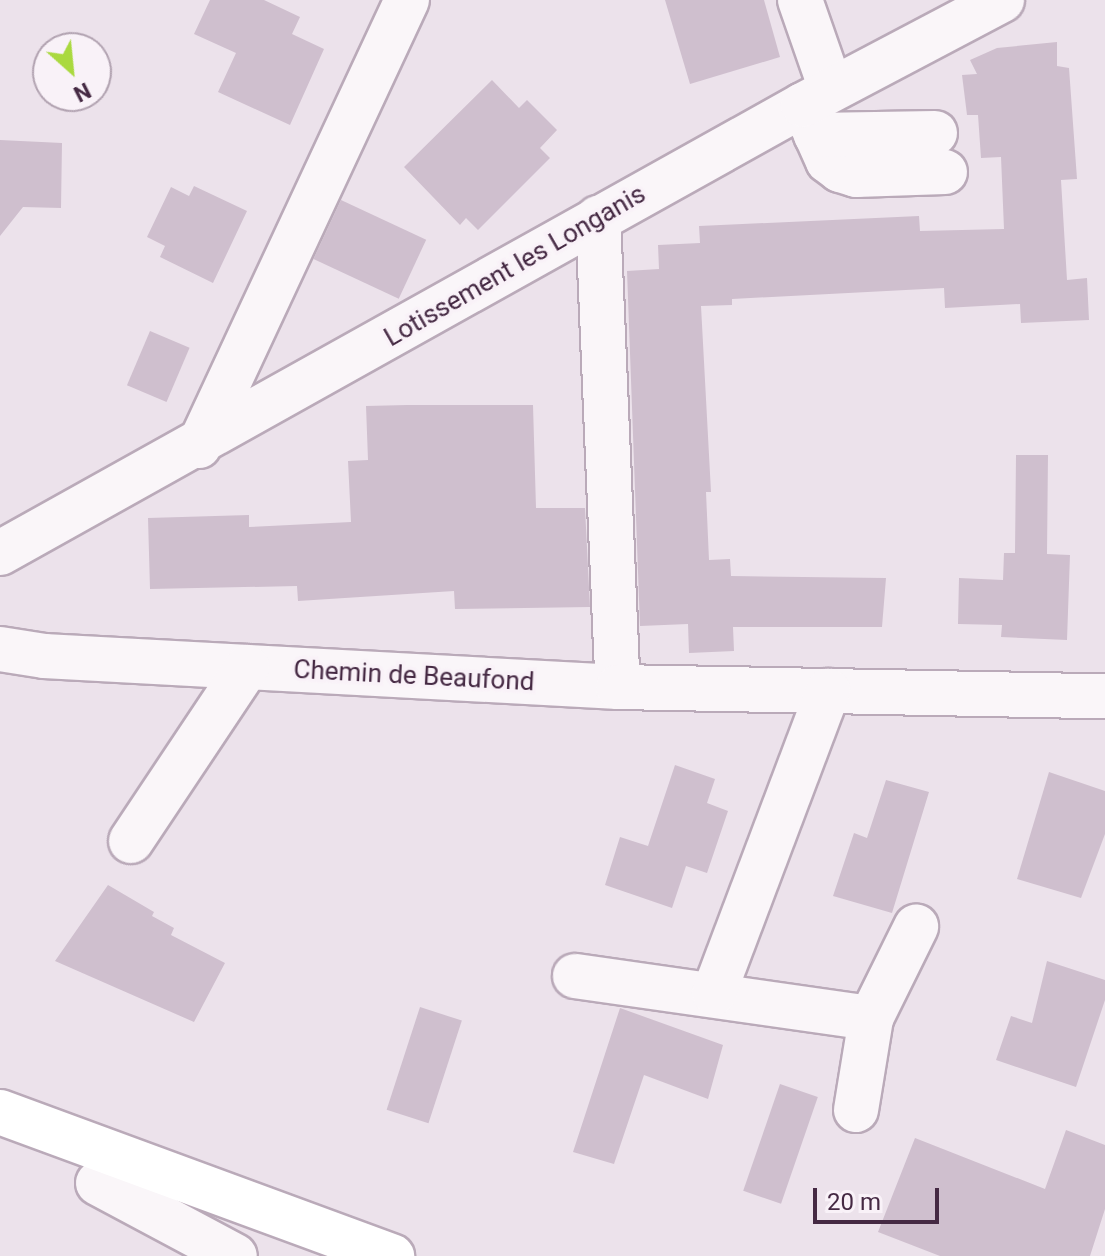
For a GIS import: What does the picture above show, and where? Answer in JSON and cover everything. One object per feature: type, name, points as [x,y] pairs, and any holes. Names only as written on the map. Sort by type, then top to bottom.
[{"type":"main road","points":[[0,1112],[392,1256]]},
{"type":"main road","points":[[0,1124],[98,1183],[307,1256]]},
{"type":"street","points":[[199,446],[407,0]]},
{"type":"street","points":[[800,0],[817,110],[940,153]]},
{"type":"street","name":"Lotissement les Longanis","points":[[0,553],[199,446],[598,218],[817,110],[998,1]]},
{"type":"street","points":[[598,218],[618,687]]},
{"type":"street","name":"Chemin de Beaufond","points":[[0,649],[247,667],[618,687],[1105,696]]},
{"type":"street","points":[[131,841],[247,667]]},
{"type":"street","points":[[714,993],[828,691]]},
{"type":"street","points":[[856,1110],[871,1018],[916,927]]},
{"type":"street","points":[[575,976],[714,993],[871,1018]]},
{"type":"street","points":[[98,1183],[235,1256]]},
{"type":"building","points":[[210,0],[264,0],[300,17],[292,34],[324,49],[290,125],[218,92],[236,53],[194,34]]},
{"type":"building","points":[[665,0],[764,0],[780,57],[690,84]]},
{"type":"building","points":[[1057,42],[1057,66],[1069,68],[1077,179],[1061,180],[1067,280],[1087,278],[1089,320],[1021,323],[1020,304],[945,308],[944,288],[732,299],[732,305],[701,306],[711,492],[706,492],[709,560],[730,559],[731,576],[886,578],[882,627],[733,627],[734,651],[689,653],[688,624],[640,626],[627,271],[659,269],[658,245],[700,243],[699,226],[919,216],[920,231],[1004,229],[1001,157],[981,158],[978,115],[967,115],[962,75],[977,74],[970,60],[997,48]]},
{"type":"building","points":[[492,80],[519,108],[527,100],[557,130],[540,148],[550,158],[478,230],[466,218],[460,225],[404,167]]},
{"type":"building","points":[[0,140],[62,143],[61,208],[23,207],[0,236]]},
{"type":"building","points":[[194,186],[247,211],[213,283],[160,257],[165,246],[147,237],[171,187],[189,196]]},
{"type":"building","points":[[341,200],[426,240],[399,299],[314,259]]},
{"type":"building","points":[[150,331],[190,348],[167,402],[127,385]]},
{"type":"building","points":[[533,405],[536,508],[585,508],[590,607],[455,609],[454,591],[298,601],[297,586],[150,589],[148,518],[249,515],[249,527],[351,522],[348,461],[368,460],[366,406]]},
{"type":"building","points":[[1016,455],[1048,455],[1047,554],[1070,555],[1067,640],[1001,637],[1002,625],[958,624],[959,578],[1003,580],[1004,553],[1015,553]]},
{"type":"building","points":[[675,765],[715,779],[707,803],[728,811],[707,873],[686,866],[672,908],[605,885],[620,837],[648,846]]},
{"type":"building","points":[[1049,772],[1105,791],[1105,834],[1081,898],[1017,879]]},
{"type":"building","points":[[886,780],[929,792],[892,913],[833,896],[854,833],[867,838]]},
{"type":"building","points":[[108,885],[154,912],[152,916],[174,928],[171,935],[225,963],[194,1022],[55,961]]},
{"type":"building","points":[[1047,961],[1105,980],[1105,1000],[1076,1087],[996,1060],[1011,1016],[1032,1023]]},
{"type":"building","points":[[420,1007],[462,1021],[428,1123],[387,1110]]},
{"type":"building","points":[[620,1008],[723,1045],[708,1099],[644,1075],[614,1164],[573,1152]]},
{"type":"building","points":[[780,1084],[818,1097],[781,1204],[743,1191]]},
{"type":"building","points":[[1066,1130],[1105,1145],[1105,1209],[1090,1256],[940,1256],[878,1232],[915,1138],[1045,1189]]}]
